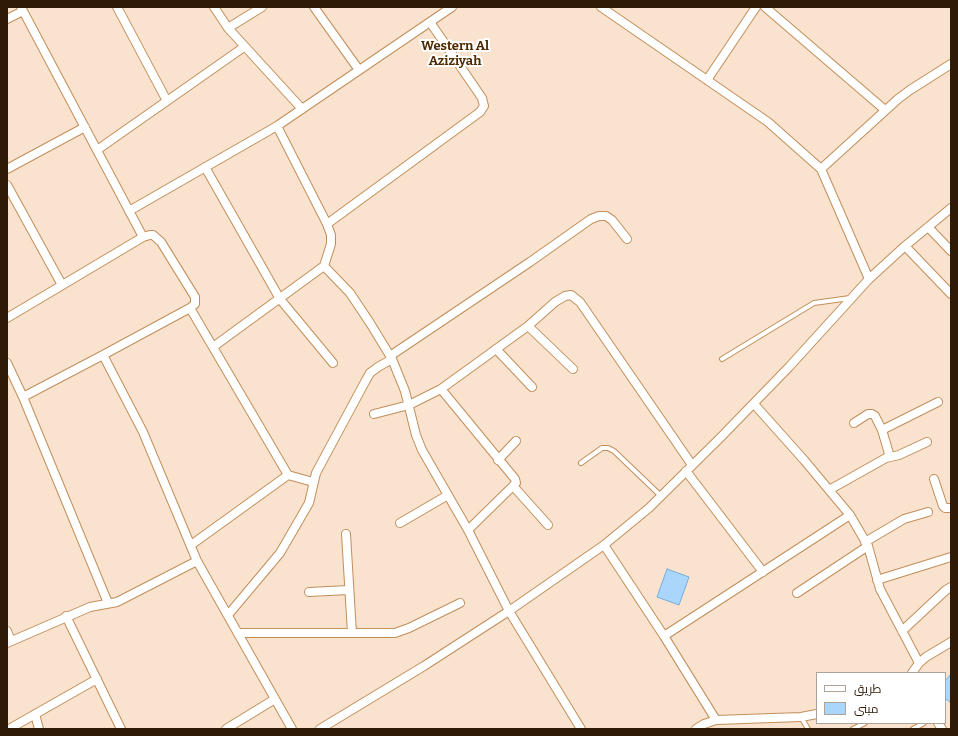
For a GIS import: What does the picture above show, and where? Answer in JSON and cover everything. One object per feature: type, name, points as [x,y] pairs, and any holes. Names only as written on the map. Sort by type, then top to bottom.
[{"type":"street","points":[[117,7],[167,101]]},
{"type":"street","points":[[214,7],[228,28],[244,47],[302,108]]},
{"type":"street","points":[[228,28],[262,7]]},
{"type":"street","points":[[314,7],[359,70]]},
{"type":"street","points":[[129,211],[277,126],[452,7]]},
{"type":"street","points":[[601,7],[768,122],[821,170],[869,279]]},
{"type":"street","points":[[707,80],[756,7]]},
{"type":"street","points":[[770,8],[885,110]]},
{"type":"street","points":[[7,19],[22,9],[143,237]]},
{"type":"street","points":[[327,224],[480,112],[484,106],[482,98],[430,22]]},
{"type":"street","points":[[97,150],[244,47]]},
{"type":"street","points":[[821,170],[885,110],[910,90],[951,64]]},
{"type":"street","points":[[213,347],[324,266],[332,244],[331,235],[327,224],[277,126]]},
{"type":"street","points":[[7,169],[84,127]]},
{"type":"street","points":[[205,167],[280,299],[333,363]]},
{"type":"street","points":[[7,185],[62,285]]},
{"type":"street","points":[[320,729],[424,666],[509,611],[604,545],[649,508],[754,404],[869,279],[905,246],[951,208]]},
{"type":"street","points":[[228,615],[280,553],[309,503],[316,473],[370,374],[391,357],[591,219],[599,216],[606,216],[612,220],[627,239]]},
{"type":"street","points":[[928,227],[951,251]]},
{"type":"street","points":[[7,318],[143,237],[153,235],[160,242],[195,297],[195,304],[190,308],[23,397]]},
{"type":"street","points":[[905,246],[951,294]]},
{"type":"street","points":[[324,266],[350,293],[391,357],[405,391],[416,435],[422,450],[468,530],[509,611],[581,729]]},
{"type":"street","points":[[374,414],[409,405],[440,389],[528,326],[555,302],[565,296],[571,295],[580,302],[689,468],[763,572]]},
{"type":"street","points":[[190,308],[288,475],[313,482]]},
{"type":"street","points":[[528,326],[573,369]]},
{"type":"street","points":[[496,349],[532,387]]},
{"type":"street","points":[[103,355],[143,432],[197,561],[292,729]]},
{"type":"street","points":[[7,363],[23,397],[108,603]]},
{"type":"street","points":[[440,389],[515,479],[516,483],[468,530]]},
{"type":"street","points":[[882,430],[938,402]]},
{"type":"street","points":[[754,404],[850,515],[866,544],[877,580],[919,663]]},
{"type":"street","points":[[854,423],[868,414],[875,416],[882,430],[890,457]]},
{"type":"street","points":[[498,460],[516,441]]},
{"type":"street","points":[[829,490],[890,457],[899,455],[927,442]]},
{"type":"street","points":[[191,545],[288,475]]},
{"type":"street","points":[[934,479],[943,506],[946,508],[951,508]]},
{"type":"street","points":[[514,486],[548,525]]},
{"type":"street","points":[[400,523],[448,495]]},
{"type":"street","points":[[797,593],[904,519],[928,512]]},
{"type":"street","points":[[664,636],[850,515]]},
{"type":"street","points":[[346,534],[352,633]]},
{"type":"street","points":[[604,545],[664,636],[716,720]]},
{"type":"street","points":[[877,580],[951,557]]},
{"type":"street","points":[[7,631],[9,642],[66,616],[90,607],[117,602],[197,561]]},
{"type":"street","points":[[902,631],[951,587]]},
{"type":"street","points":[[309,592],[349,590]]},
{"type":"street","points":[[238,633],[394,634],[460,603]]},
{"type":"street","points":[[66,616],[121,729]]},
{"type":"street","points":[[913,672],[919,663],[951,642]]},
{"type":"street","points":[[9,729],[97,679]]},
{"type":"street","points":[[226,729],[275,699]]},
{"type":"street","points":[[35,714],[39,729]]},
{"type":"street","points":[[696,729],[704,724],[716,720],[801,717],[816,714]]},
{"type":"lane","points":[[722,358],[814,303],[852,298]]},
{"type":"lane","points":[[581,463],[602,448],[608,448],[661,496]]},
{"type":"lane","points":[[801,717],[808,729]]},
{"type":"lane","points":[[853,729],[863,724]]},
{"type":"lane","points":[[913,729],[922,724]]},
{"type":"building","points":[[667,569],[689,577],[679,605],[657,597]]},
{"type":"building","points":[[951,674],[951,703],[946,699],[946,680]]},
{"type":"district","name":"Western Al Aziziyah","points":[[455,54]]}]
